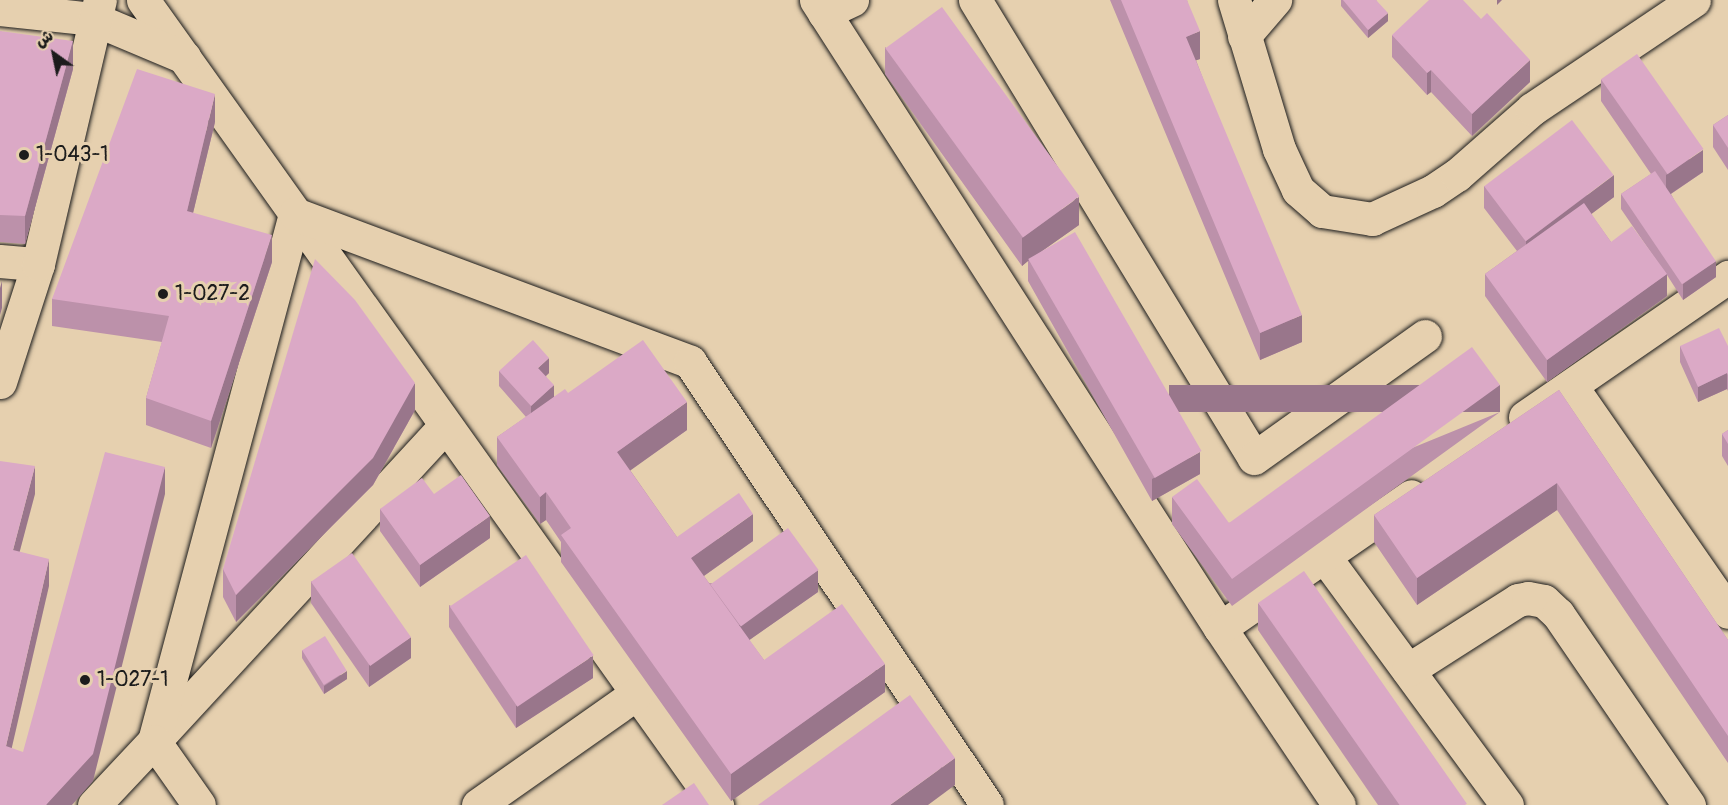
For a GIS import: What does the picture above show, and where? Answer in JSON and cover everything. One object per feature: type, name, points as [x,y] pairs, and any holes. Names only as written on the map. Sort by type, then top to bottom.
[{"type":"street","points":[[143,0],[717,805]]},
{"type":"street","points":[[975,0],[1254,458],[1425,336]]},
{"type":"street","points":[[1234,0],[1278,149],[1298,190],[1322,211],[1372,219],[1404,206],[1441,186],[1532,109],[1688,2]]},
{"type":"street","points":[[1244,36],[1275,0]]},
{"type":"street","points":[[830,4],[1220,628],[1339,805]]},
{"type":"street","points":[[0,9],[97,9],[184,57]]},
{"type":"street","points":[[0,382],[38,264],[97,9]]},
{"type":"street","points":[[154,741],[295,214]]},
{"type":"street","points":[[295,214],[690,362],[985,804]]},
{"type":"street","points":[[0,261],[38,264]]},
{"type":"street","points":[[1505,432],[1728,277]]},
{"type":"street","points":[[1571,386],[1728,612]]},
{"type":"street","points":[[93,805],[445,426]]},
{"type":"street","points":[[1220,628],[1438,478]]},
{"type":"street","points":[[1324,556],[1507,805]]},
{"type":"street","points":[[1408,670],[1518,600],[1528,598],[1544,601],[1558,614],[1689,805]]},
{"type":"street","points":[[478,805],[636,694]]},
{"type":"street","points":[[154,741],[199,805]]},
{"type":"building","points":[[1121,0],[1187,0],[1200,31],[1186,37],[1302,315],[1260,333]]},
{"type":"building","points":[[1343,0],[1376,0],[1388,13],[1368,30]]},
{"type":"building","points":[[1429,0],[1463,0],[1481,19],[1487,13],[1530,60],[1472,114],[1431,70],[1427,73],[1392,35]]},
{"type":"building","points":[[942,7],[1080,196],[1023,237],[885,48]]},
{"type":"building","name":"1-043-1","points":[[0,31],[73,41],[25,216],[0,215]]},
{"type":"building","points":[[1637,54],[1704,149],[1667,174],[1601,79]]},
{"type":"building","name":"1-027-2","points":[[137,69],[215,94],[187,211],[272,235],[211,421],[146,398],[169,316],[52,299]]},
{"type":"building","points":[[1728,115],[1728,148],[1713,125]]},
{"type":"building","points":[[1572,120],[1614,175],[1526,241],[1484,186]]},
{"type":"building","points":[[1655,171],[1716,261],[1682,284],[1621,194]]},
{"type":"building","points":[[1584,203],[1611,242],[1632,226],[1667,274],[1547,360],[1485,274]]},
{"type":"building","points":[[1075,232],[1202,451],[1155,478],[1028,259]]},
{"type":"building","points":[[315,259],[355,300],[415,383],[373,458],[236,595],[223,569]]},
{"type":"building","points":[[1719,328],[1728,346],[1728,375],[1727,373],[1698,387],[1680,346]]},
{"type":"building","points":[[533,340],[549,358],[538,368],[554,385],[531,406],[499,371]]},
{"type":"building","points":[[643,340],[687,402],[617,452],[677,537],[739,493],[753,514],[691,558],[764,660],[842,604],[885,664],[731,774],[561,535],[571,528],[546,492],[540,497],[497,437],[565,389],[568,393]]},
{"type":"building","points":[[1472,347],[1500,385],[1232,579],[1172,497],[1197,479],[1229,523]]},
{"type":"building","points":[[1559,390],[1728,640],[1728,736],[1557,483],[1417,578],[1374,515]]},
{"type":"building","points":[[1728,430],[1728,444],[1722,434]]},
{"type":"building","name":"1-027-1","points":[[105,452],[165,467],[93,754],[46,805],[0,805],[0,461],[35,466],[13,550],[49,559],[6,746],[23,752]]},
{"type":"building","points":[[461,475],[490,516],[420,565],[380,509],[422,478],[434,494]]},
{"type":"building","points":[[788,528],[819,570],[741,626],[710,584]]},
{"type":"building","points":[[352,553],[411,637],[370,666],[311,582]]},
{"type":"building","points":[[526,555],[594,655],[517,707],[450,606]]},
{"type":"building","points":[[1304,571],[1467,804],[1399,805],[1258,603]]},
{"type":"building","points":[[325,636],[347,671],[324,685],[302,650]]},
{"type":"building","points":[[910,695],[955,758],[890,805],[758,805]]},
{"type":"building","points":[[694,783],[709,805],[662,805]]},
{"type":"place","name":"1-043-1","points":[[24,155]]},
{"type":"place","name":"1-027-2","points":[[163,294]]},
{"type":"place","name":"1-027-1","points":[[85,680]]}]
